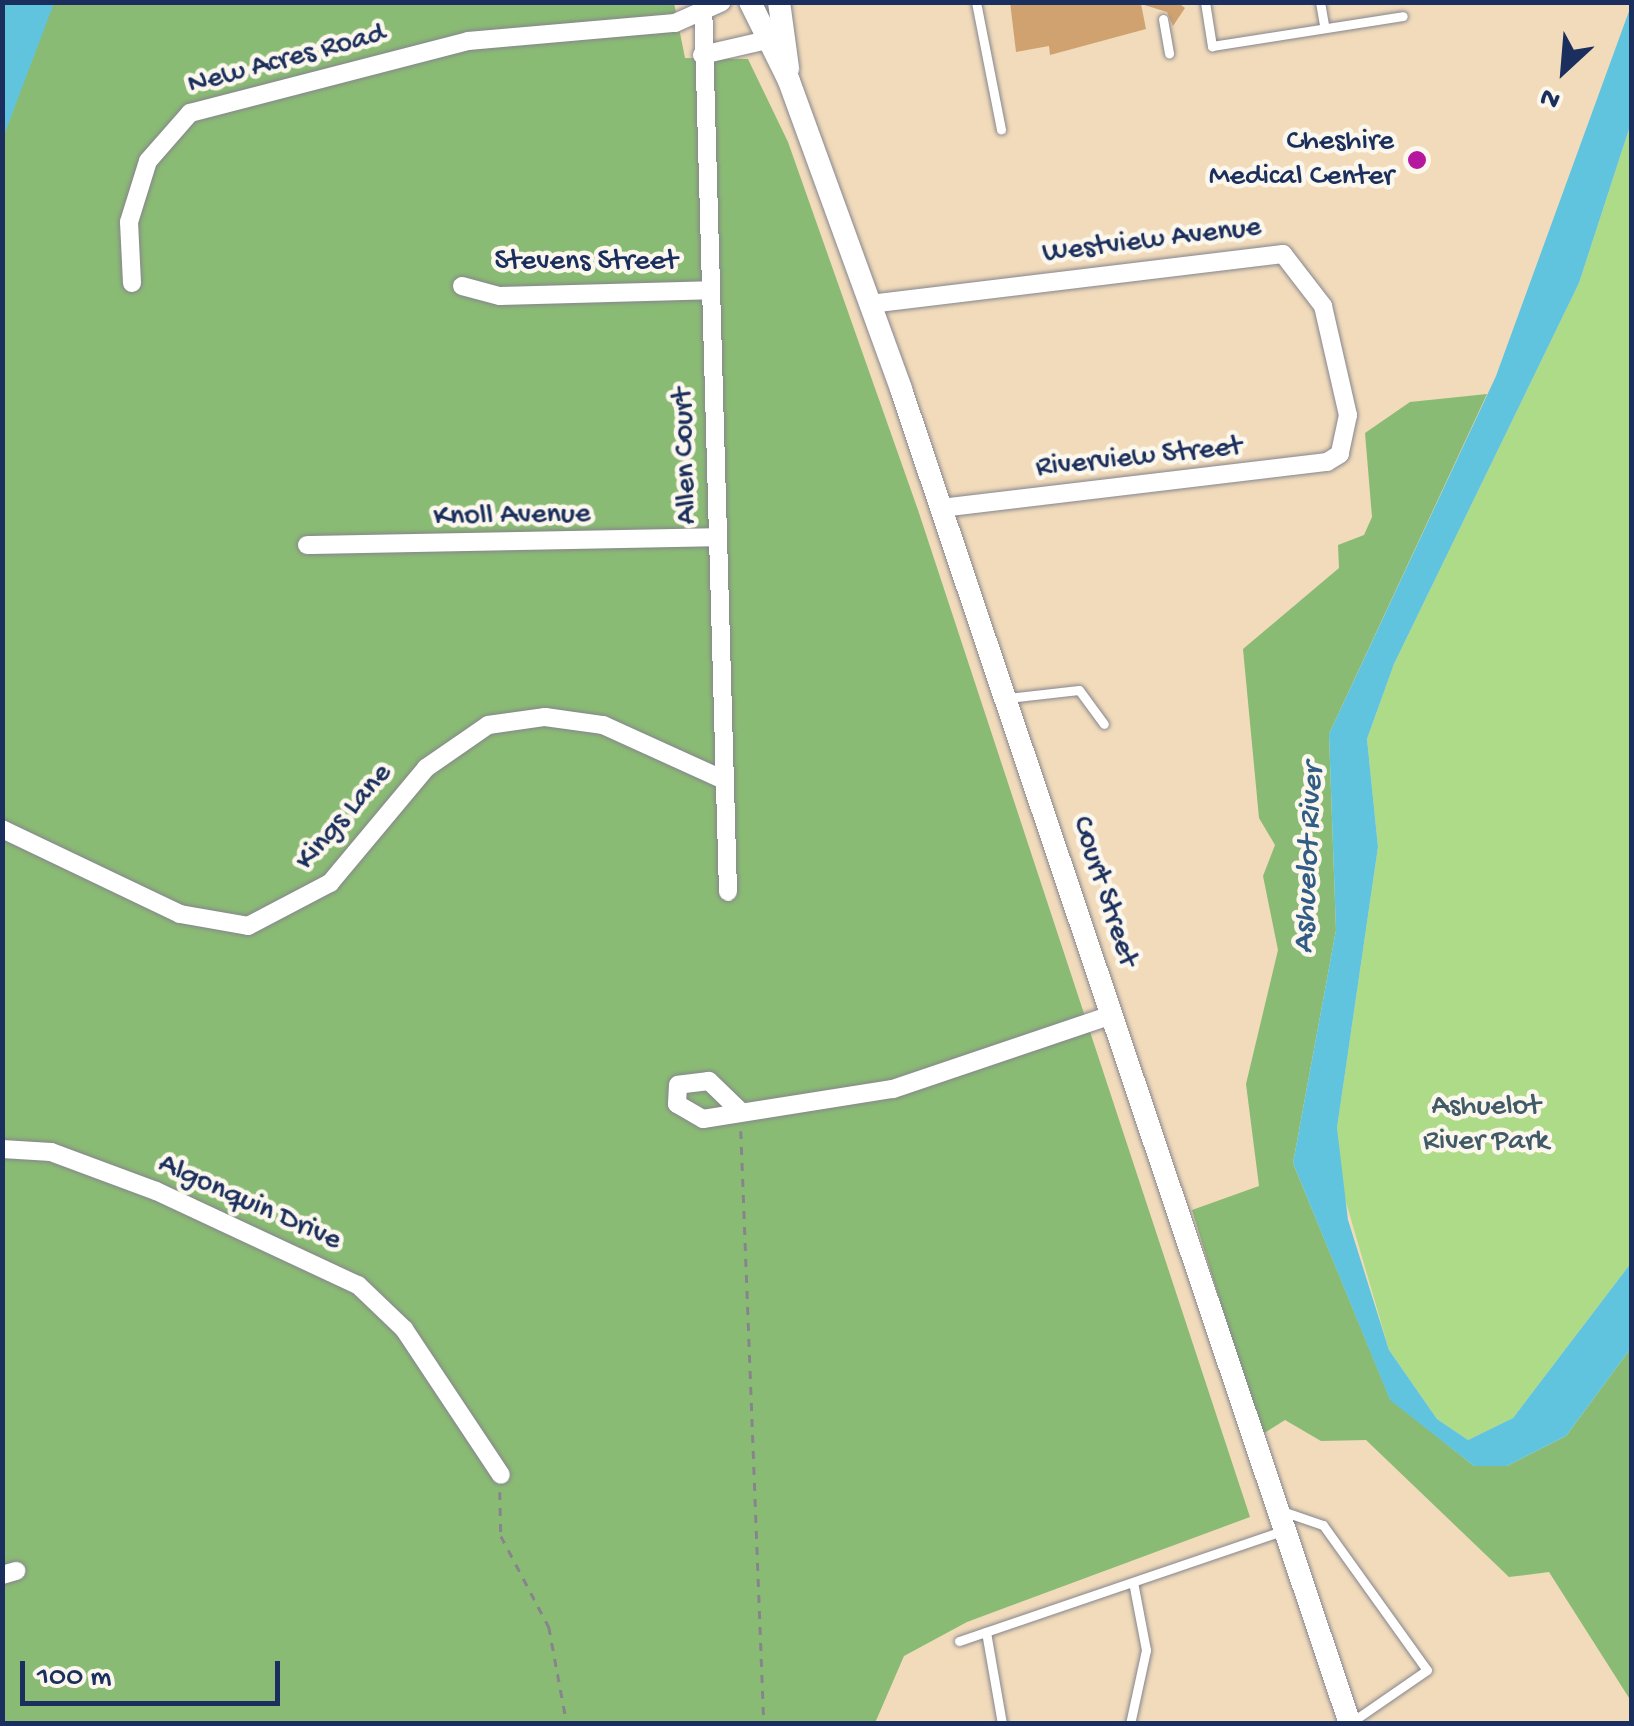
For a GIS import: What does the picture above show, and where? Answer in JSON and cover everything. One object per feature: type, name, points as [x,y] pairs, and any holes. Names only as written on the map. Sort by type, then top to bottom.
[{"type":"main road","name":"Court Street","points":[[750,2],[789,81],[942,508],[1008,698],[1277,1521],[1349,1723]]},
{"type":"main road","name":"Court Street","points":[[779,2],[789,81]]},
{"type":"street","points":[[704,10],[722,2]]},
{"type":"street","name":"Allen Court","points":[[704,10],[702,56],[728,892]]},
{"type":"street","name":"New Acres Road","points":[[132,283],[129,222],[148,161],[190,113],[468,41],[704,10]]},
{"type":"street","points":[[702,56],[767,40]]},
{"type":"street","name":"Westview Avenue","points":[[870,304],[1283,254],[1310,283],[1338,350],[1348,415],[1340,454]]},
{"type":"street","name":"Stevens Street","points":[[462,286],[500,296],[710,290]]},
{"type":"street","name":"Riverview Street","points":[[942,508],[1310,468],[1340,454]]},
{"type":"street","name":"Knoll Avenue","points":[[307,545],[717,538]]},
{"type":"street","name":"Kings Lane","points":[[2,829],[180,914],[248,926],[330,883],[426,768],[488,725],[545,717],[602,725],[724,780]]},
{"type":"street","points":[[738,1110],[929,1081],[1111,1015]]},
{"type":"street","name":"Algonquin Drive","points":[[2,1150],[51,1152],[156,1190],[358,1285],[404,1329],[501,1475]]},
{"type":"lane","points":[[976,2],[1000,130]]},
{"type":"lane","points":[[1205,2],[1212,46],[1324,25],[1402,16]]},
{"type":"lane","points":[[1320,2],[1324,25]]},
{"type":"lane","points":[[1163,19],[1169,53]]},
{"type":"lane","points":[[1008,698],[1078,690],[1104,724]]},
{"type":"lane","points":[[959,1641],[1133,1582],[1277,1521],[1323,1525],[1428,1670],[1349,1723]]},
{"type":"lane","points":[[1130,1724],[1146,1650],[1133,1582]]},
{"type":"lane","points":[[986,1632],[1002,1724]]},
{"type":"path","points":[[738,1110],[764,1724]]},
{"type":"path","points":[[501,1475],[501,1536],[548,1627],[567,1724]]},
{"type":"green space","points":[[3,3],[674,3],[685,58],[748,59],[788,142],[918,510],[1250,1517],[967,1622],[904,1656],[875,1723],[3,1724]]},
{"type":"green space","name":"Ashuelot River Park","points":[[1631,123],[1631,1263],[1513,1418],[1468,1440],[1437,1419],[1389,1350],[1341,1185],[1337,1128],[1378,847],[1367,739],[1394,664],[1579,283]]},
{"type":"green space","points":[[1487,394],[1329,734],[1336,930],[1293,1163],[1390,1399],[1474,1466],[1507,1466],[1566,1436],[1631,1348],[1631,1701],[1549,1572],[1509,1577],[1366,1440],[1321,1441],[1285,1420],[1261,1435],[1192,1210],[1259,1186],[1246,1084],[1278,950],[1263,876],[1275,845],[1259,818],[1243,649],[1339,568],[1338,545],[1364,535],[1372,517],[1365,433],[1410,402]]},
{"type":"water","points":[[2,3],[54,3],[3,138]]},
{"type":"water","points":[[1632,3],[1631,123],[1579,283],[1394,664],[1367,739],[1378,847],[1337,1128],[1348,1220],[1389,1350],[1437,1419],[1468,1440],[1513,1418],[1631,1263],[1631,1348],[1566,1436],[1507,1466],[1474,1466],[1390,1400],[1293,1163],[1336,930],[1329,734],[1496,376]]},
{"type":"building","points":[[1010,2],[1177,2],[1185,8],[1173,26],[1167,12],[1141,4],[1146,29],[1050,55],[1049,46],[1016,52]]},
{"type":"place","name":"Cheshire Medical Center","points":[[1417,160]]},
{"type":"water label","name":"Ashuelot River","points":[[1310,859]]}]
